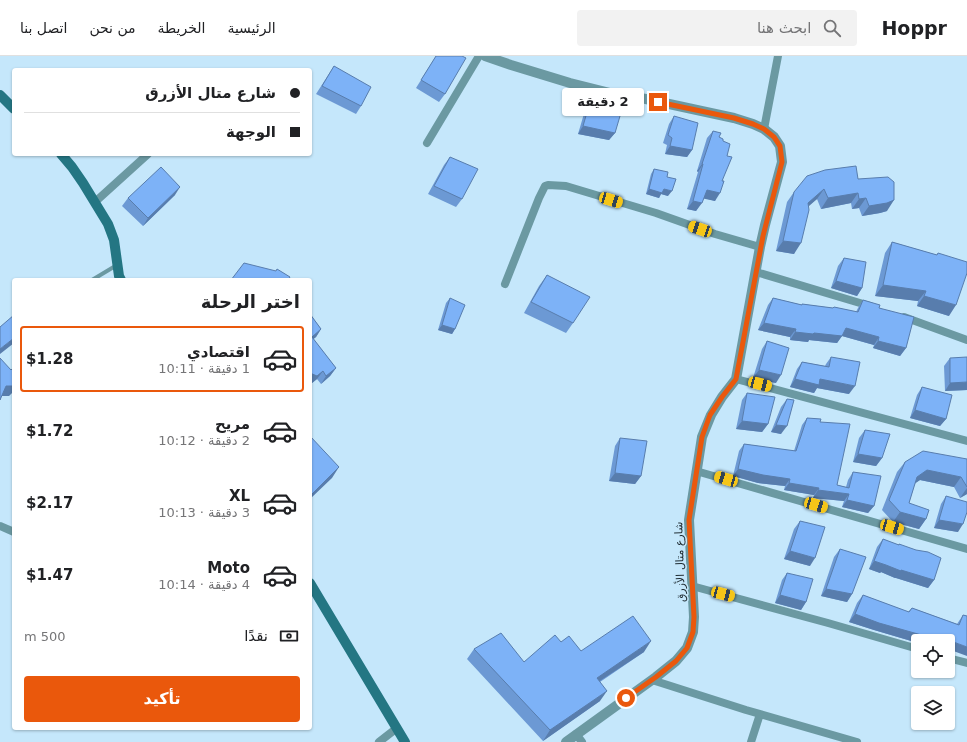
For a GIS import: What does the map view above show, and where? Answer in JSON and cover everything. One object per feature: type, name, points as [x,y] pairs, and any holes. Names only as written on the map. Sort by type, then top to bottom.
[{"type":"main road","points":[[0,95],[12,107]]},
{"type":"main road","points":[[63,156],[84,183],[108,224],[114,240],[120,278]]},
{"type":"main road","points":[[312,586],[405,742]]},
{"type":"street","points":[[427,143],[479,56]]},
{"type":"street","points":[[485,56],[570,83],[614,94],[646,99],[734,118],[764,129],[774,137],[780,146],[782,162],[760,247],[736,379],[967,441]]},
{"type":"street","points":[[764,129],[778,56]]},
{"type":"street","points":[[95,202],[146,156]]},
{"type":"street","points":[[506,284],[539,198],[545,186],[548,185],[566,186],[656,213],[715,234],[760,247]]},
{"type":"street","points":[[756,272],[879,309]]},
{"type":"street","points":[[894,313],[967,340]]},
{"type":"street","name":"شارع متال الأزرق","points":[[566,742],[579,738],[676,661],[687,648],[693,632],[694,617],[689,520],[702,437],[710,415],[736,379]]},
{"type":"street","points":[[696,471],[967,549]]},
{"type":"street","points":[[0,526],[12,531]]},
{"type":"street","points":[[692,586],[911,647]]},
{"type":"street","points":[[955,660],[967,663]]},
{"type":"street","points":[[652,680],[760,714],[857,742]]},
{"type":"street","points":[[751,742],[760,714]]},
{"type":"street","points":[[379,742],[397,728]]},
{"type":"lane","points":[[95,278],[117,265]]},
{"type":"building","points":[[436,56],[462,56],[466,58],[445,94],[421,80]]},
{"type":"building","points":[[334,66],[371,87],[361,106],[322,86]]},
{"type":"building","points":[[593,92],[625,99],[615,133],[583,126]]},
{"type":"building","points":[[674,116],[698,123],[692,150],[670,146],[672,138],[668,135]]},
{"type":"building","points":[[713,131],[721,133],[719,137],[723,139],[723,141],[730,144],[727,156],[732,157],[722,181],[724,181],[720,193],[707,190],[702,203],[693,201],[702,164]]},
{"type":"building","points":[[450,157],[478,169],[462,199],[434,186]]},
{"type":"building","points":[[856,166],[858,179],[888,177],[894,182],[894,200],[887,203],[869,206],[866,198],[859,199],[858,193],[828,198],[824,189],[808,203],[809,210],[801,243],[783,241],[794,192],[807,176],[825,170]]},
{"type":"building","points":[[161,167],[180,187],[148,218],[128,198]]},
{"type":"building","points":[[654,169],[668,172],[667,177],[676,179],[672,191],[664,189],[662,193],[649,189]]},
{"type":"building","points":[[892,242],[937,255],[938,253],[967,262],[967,273],[956,305],[924,296],[926,291],[883,285]]},
{"type":"building","points":[[844,258],[866,262],[862,288],[836,281]]},
{"type":"building","points":[[244,263],[276,271],[277,269],[290,277],[289,278],[233,278]]},
{"type":"building","points":[[547,275],[590,297],[573,323],[531,302]]},
{"type":"building","points":[[450,298],[465,305],[455,329],[442,325]]},
{"type":"building","points":[[773,298],[802,305],[834,307],[858,312],[863,300],[880,305],[879,308],[914,317],[906,348],[878,341],[879,337],[846,328],[842,336],[795,332],[796,329],[764,323]]},
{"type":"building","points":[[12,317],[12,340],[0,349],[0,327]]},
{"type":"building","points":[[312,317],[321,329],[312,337]]},
{"type":"building","points":[[312,337],[336,368],[326,376],[323,371],[317,376],[312,374]]},
{"type":"building","points":[[767,341],[789,348],[781,375],[759,370]]},
{"type":"building","points":[[831,357],[860,362],[855,386],[820,379],[819,385],[795,379],[802,362],[829,367]]},
{"type":"building","points":[[967,357],[967,382],[950,383],[950,358]]},
{"type":"building","points":[[0,358],[11,370],[12,369],[12,386],[6,386],[0,400]]},
{"type":"building","points":[[922,387],[952,395],[946,419],[915,410]]},
{"type":"building","points":[[747,393],[775,397],[768,424],[742,421]]},
{"type":"building","points":[[787,399],[794,400],[787,426],[776,425]]},
{"type":"building","points":[[807,418],[821,419],[820,422],[850,424],[837,485],[849,488],[853,472],[881,476],[874,506],[847,500],[849,494],[818,490],[819,488],[789,483],[790,479],[738,469],[744,444],[796,451]]},
{"type":"building","points":[[865,430],[890,434],[882,458],[858,454]]},
{"type":"building","points":[[312,438],[339,467],[312,494]]},
{"type":"building","points":[[620,438],[647,441],[641,476],[615,473]]},
{"type":"building","points":[[923,451],[967,459],[967,487],[961,477],[927,470],[917,477],[909,503],[929,510],[926,519],[900,512],[889,500],[905,462]]},
{"type":"building","points":[[946,496],[967,502],[967,512],[963,524],[939,520]]},
{"type":"building","points":[[800,521],[825,527],[815,558],[790,551]]},
{"type":"building","points":[[883,539],[916,550],[928,552],[941,558],[934,580],[901,571],[874,561]]},
{"type":"building","points":[[840,549],[866,557],[852,594],[826,589]]},
{"type":"building","points":[[787,573],[813,579],[806,602],[780,595]]},
{"type":"building","points":[[863,595],[909,612],[912,608],[959,625],[963,615],[967,616],[967,647],[955,643],[955,634],[918,634],[879,623],[855,614]]},
{"type":"building","points":[[633,616],[651,641],[597,678],[607,691],[550,730],[474,649],[501,633],[524,662],[555,635],[561,642],[569,636],[581,651]]},
{"type":"route","points":[[626,698],[676,661],[687,648],[693,632],[694,617],[689,520],[702,437],[710,415],[736,379],[765,225],[782,162],[780,146],[774,137],[764,129],[734,118],[658,102]]}]
